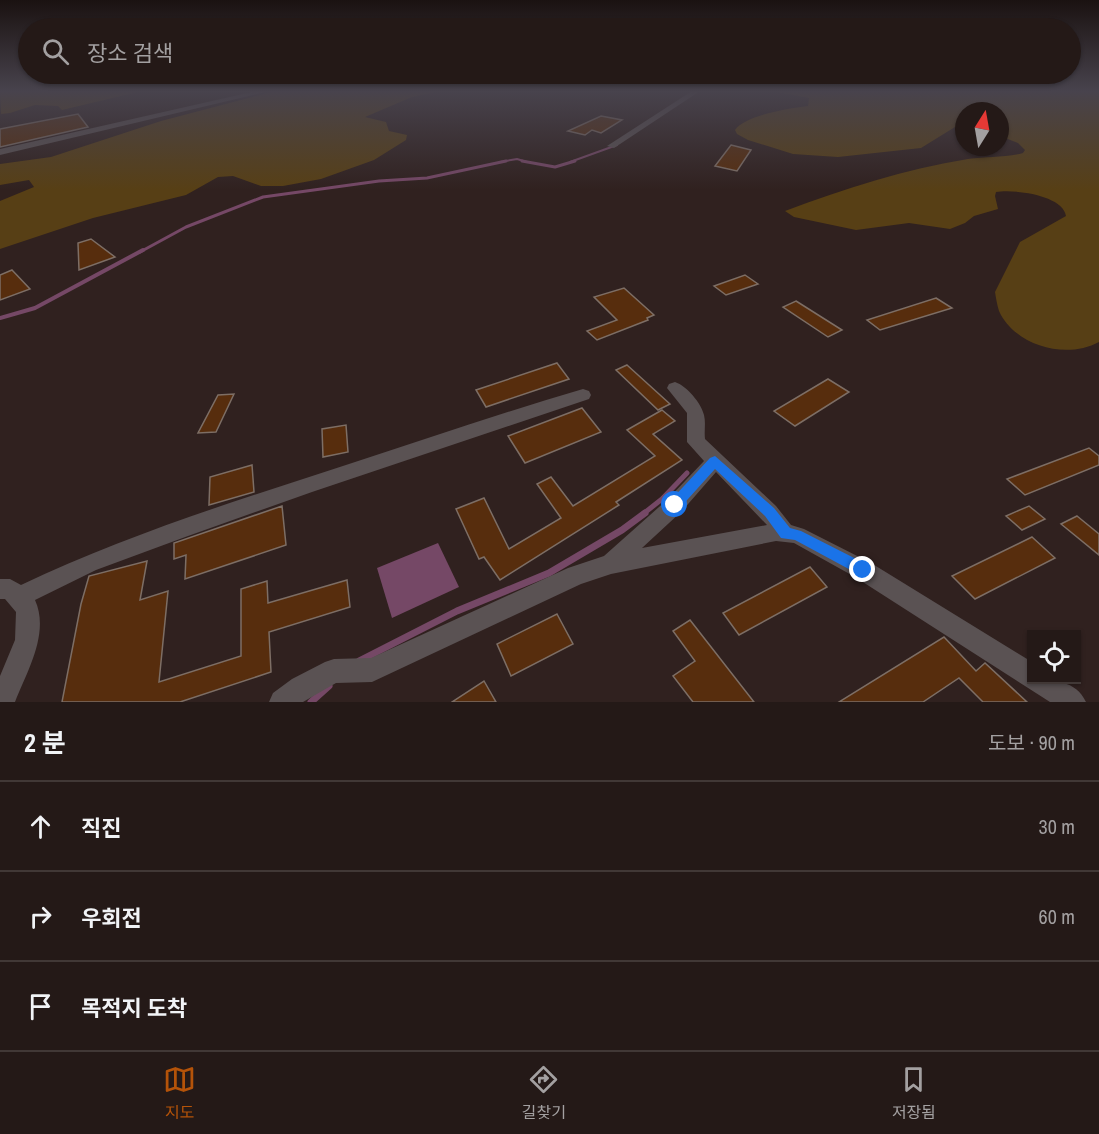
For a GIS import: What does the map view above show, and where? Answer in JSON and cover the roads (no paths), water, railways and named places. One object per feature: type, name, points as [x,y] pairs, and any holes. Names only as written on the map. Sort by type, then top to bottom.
[{"type":"street","points":[[0,152],[124,124]]},
{"type":"street","points":[[611,146],[646,124]]},
{"type":"street","points":[[675,388],[694,409],[697,418],[694,430],[696,442],[770,512],[786,534]]},
{"type":"street","points":[[2,702],[27,640],[27,608],[9,593],[306,486],[583,395]]},
{"type":"street","points":[[611,564],[675,505],[715,461]]},
{"type":"street","points":[[282,702],[301,688],[346,672],[372,670],[549,586],[611,564],[776,532],[796,535],[863,570],[1027,673]]},
{"type":"street","points":[[1044,684],[1073,702]]},
{"type":"waterway","points":[[570,162],[617,145]]},
{"type":"waterway","points":[[500,162],[517,159],[526,162]]},
{"type":"waterway","points":[[140,252],[186,227],[263,197],[379,181],[427,178],[506,161]]},
{"type":"waterway","points":[[522,161],[526,162]]},
{"type":"waterway","points":[[526,162],[555,167],[575,161]]},
{"type":"waterway","points":[[0,318],[35,308],[143,250]]},
{"type":"waterway","points":[[643,514],[662,499],[687,473]]},
{"type":"waterway","points":[[359,661],[457,611],[549,573],[622,530],[645,513]]},
{"type":"waterway","points":[[311,702],[329,686]]}]
